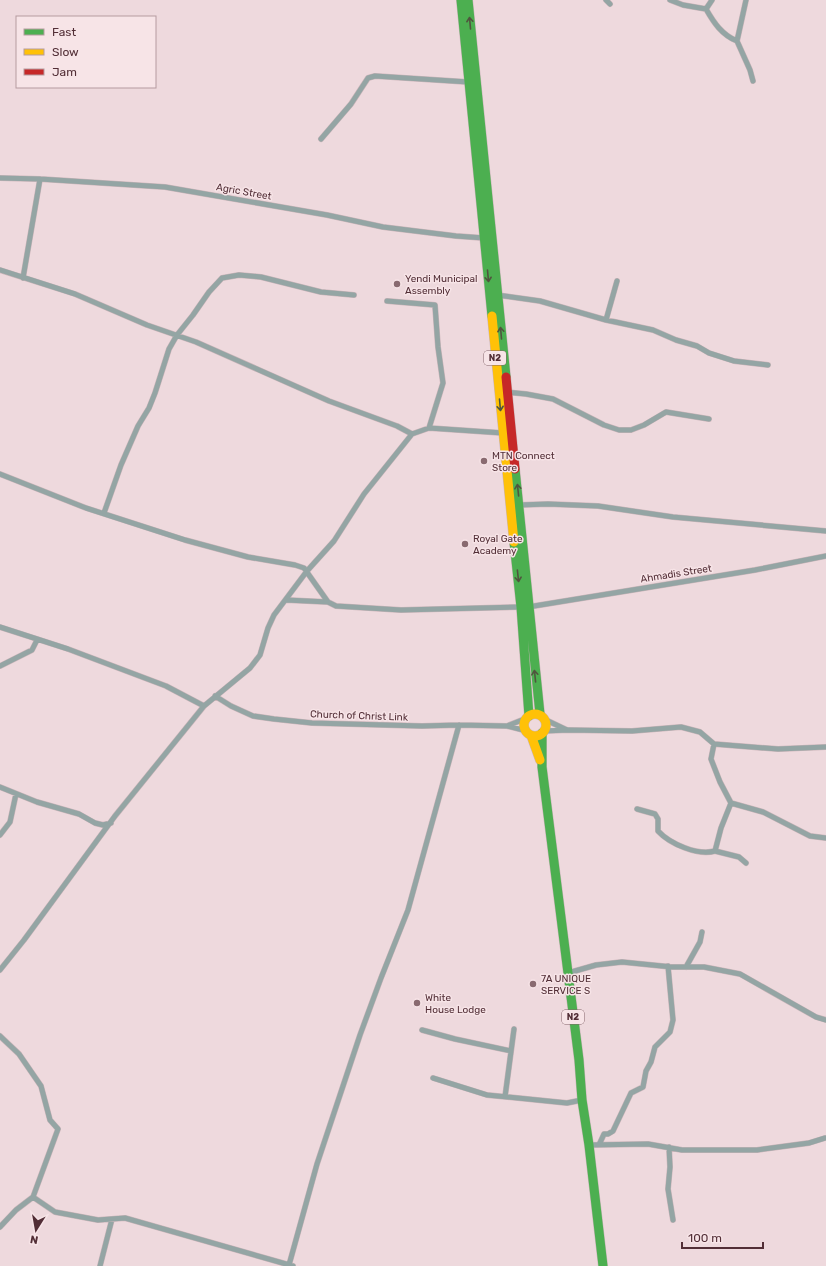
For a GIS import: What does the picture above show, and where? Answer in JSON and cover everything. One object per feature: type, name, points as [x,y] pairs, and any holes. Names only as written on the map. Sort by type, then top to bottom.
[{"type":"highway","name":"N2","points":[[461,0],[468,82],[497,295],[519,505],[525,607],[528,717]]},
{"type":"highway","name":"N2","points":[[468,0],[503,433],[525,607],[543,717]]},
{"type":"highway","points":[[534,714],[543,717],[546,726],[543,732],[537,736],[529,733],[524,723],[528,717],[534,714]]},
{"type":"highway","name":"N2","points":[[543,732],[542,767],[603,1266]]},
{"type":"highway","name":"N2","points":[[529,733],[542,767]]},
{"type":"street","points":[[670,0],[683,5],[706,9],[716,26],[730,38],[737,41]]},
{"type":"street","points":[[706,9],[712,0]]},
{"type":"street","points":[[746,0],[737,41],[750,70],[753,81]]},
{"type":"street","points":[[321,139],[351,104],[368,78],[375,76],[468,82]]},
{"type":"street","name":"Agric Street","points":[[0,178],[165,187],[327,215],[384,227],[456,236],[488,237]]},
{"type":"street","points":[[23,278],[40,179]]},
{"type":"street","points":[[0,270],[75,294],[147,325],[196,342],[329,401],[397,426],[412,434]]},
{"type":"street","points":[[104,514],[121,465],[138,426],[149,408],[155,393],[169,349],[177,335],[209,292],[222,278],[239,275],[261,277],[321,292],[354,295]]},
{"type":"street","points":[[606,320],[617,281]]},
{"type":"street","points":[[497,295],[540,300],[606,320],[653,330],[676,340],[697,346],[709,353],[734,361],[768,365]]},
{"type":"street","points":[[388,301],[435,305],[438,347],[443,383],[429,428]]},
{"type":"street","points":[[506,392],[554,399],[604,425],[618,430],[631,430],[644,425],[666,412],[709,419]]},
{"type":"street","points":[[0,970],[111,823],[204,706],[250,668],[260,655],[268,628],[274,615],[307,571],[334,541],[364,494],[412,434],[429,428],[503,433]]},
{"type":"street","points":[[0,474],[86,508],[185,540],[304,568],[328,602]]},
{"type":"street","points":[[519,505],[548,504],[598,506],[673,517],[826,531]]},
{"type":"street","name":"Ahmadis Street","points":[[286,600],[328,602],[336,606],[401,610],[525,607],[755,570],[826,556]]},
{"type":"street","points":[[0,627],[68,649],[166,686],[204,706]]},
{"type":"street","points":[[0,666],[32,650],[37,640]]},
{"type":"street","name":"Church of Christ Link","points":[[215,696],[231,706],[253,716],[274,719],[320,724],[508,726],[529,733]]},
{"type":"street","name":"Church of Christ Link","points":[[508,726],[528,717]]},
{"type":"street","points":[[543,717],[568,730]]},
{"type":"street","points":[[33,1197],[55,1212],[98,1220],[125,1218],[291,1266],[317,1164],[360,1035],[408,910],[459,725]]},
{"type":"street","points":[[543,732],[568,730],[632,731],[681,727],[700,732],[714,744],[778,749],[826,747]]},
{"type":"street","points":[[714,744],[712,759],[720,782],[731,803],[763,812],[810,836],[826,838]]},
{"type":"street","points":[[0,787],[37,802],[79,814],[95,823],[103,825],[111,823]]},
{"type":"street","points":[[0,834],[10,822],[16,794]]},
{"type":"street","points":[[715,851],[721,828],[731,803]]},
{"type":"street","points":[[637,809],[655,814],[658,818],[658,831],[675,844],[703,853],[715,851],[739,857],[746,863]]},
{"type":"street","points":[[686,967],[700,942],[702,932]]},
{"type":"street","points":[[568,973],[596,965],[622,962],[686,967],[704,966],[740,974],[816,1017],[826,1020]]},
{"type":"street","points":[[600,1145],[604,1134],[608,1134],[613,1131],[631,1093],[643,1087],[646,1071],[651,1062],[655,1047],[670,1032],[673,1020],[668,966]]},
{"type":"street","points":[[505,1097],[514,1029]]},
{"type":"street","points":[[422,1030],[511,1051]]},
{"type":"street","points":[[0,1036],[19,1054],[41,1086],[50,1120],[58,1128],[33,1197],[16,1210],[0,1227]]},
{"type":"street","points":[[433,1078],[486,1096],[567,1103],[582,1100]]},
{"type":"street","points":[[589,1145],[648,1144],[682,1150],[758,1150],[809,1143],[825,1138]]},
{"type":"street","points":[[669,1147],[670,1167],[668,1189],[673,1220]]},
{"type":"street","points":[[100,1266],[112,1219]]},
{"type":"traffic: fast","points":[[461,0],[492,316]]},
{"type":"traffic: fast","points":[[468,0],[506,377]]},
{"type":"traffic: fast","points":[[515,469],[540,714]]},
{"type":"traffic: fast","points":[[514,542],[521,607],[529,716]]},
{"type":"traffic: fast","points":[[542,733],[542,767],[603,1266]]},
{"type":"traffic: slow","points":[[492,316],[514,542]]},
{"type":"traffic: slow","points":[[535,714],[543,717],[546,725],[543,733],[535,736],[527,733],[524,725],[527,717],[535,714]]},
{"type":"traffic: slow","points":[[531,735],[540,760]]},
{"type":"traffic: jam","points":[[506,377],[515,469]]},
{"type":"place","name":"Yendi Municipal Assembly","points":[[397,284]]},
{"type":"place","name":"MTN Connect Store","points":[[484,461]]},
{"type":"place","name":"Royal Gate Academy","points":[[465,544]]},
{"type":"place","name":"7A UNIQUE SERVICE S","points":[[533,984]]},
{"type":"place","name":"White House Lodge","points":[[417,1003]]}]
